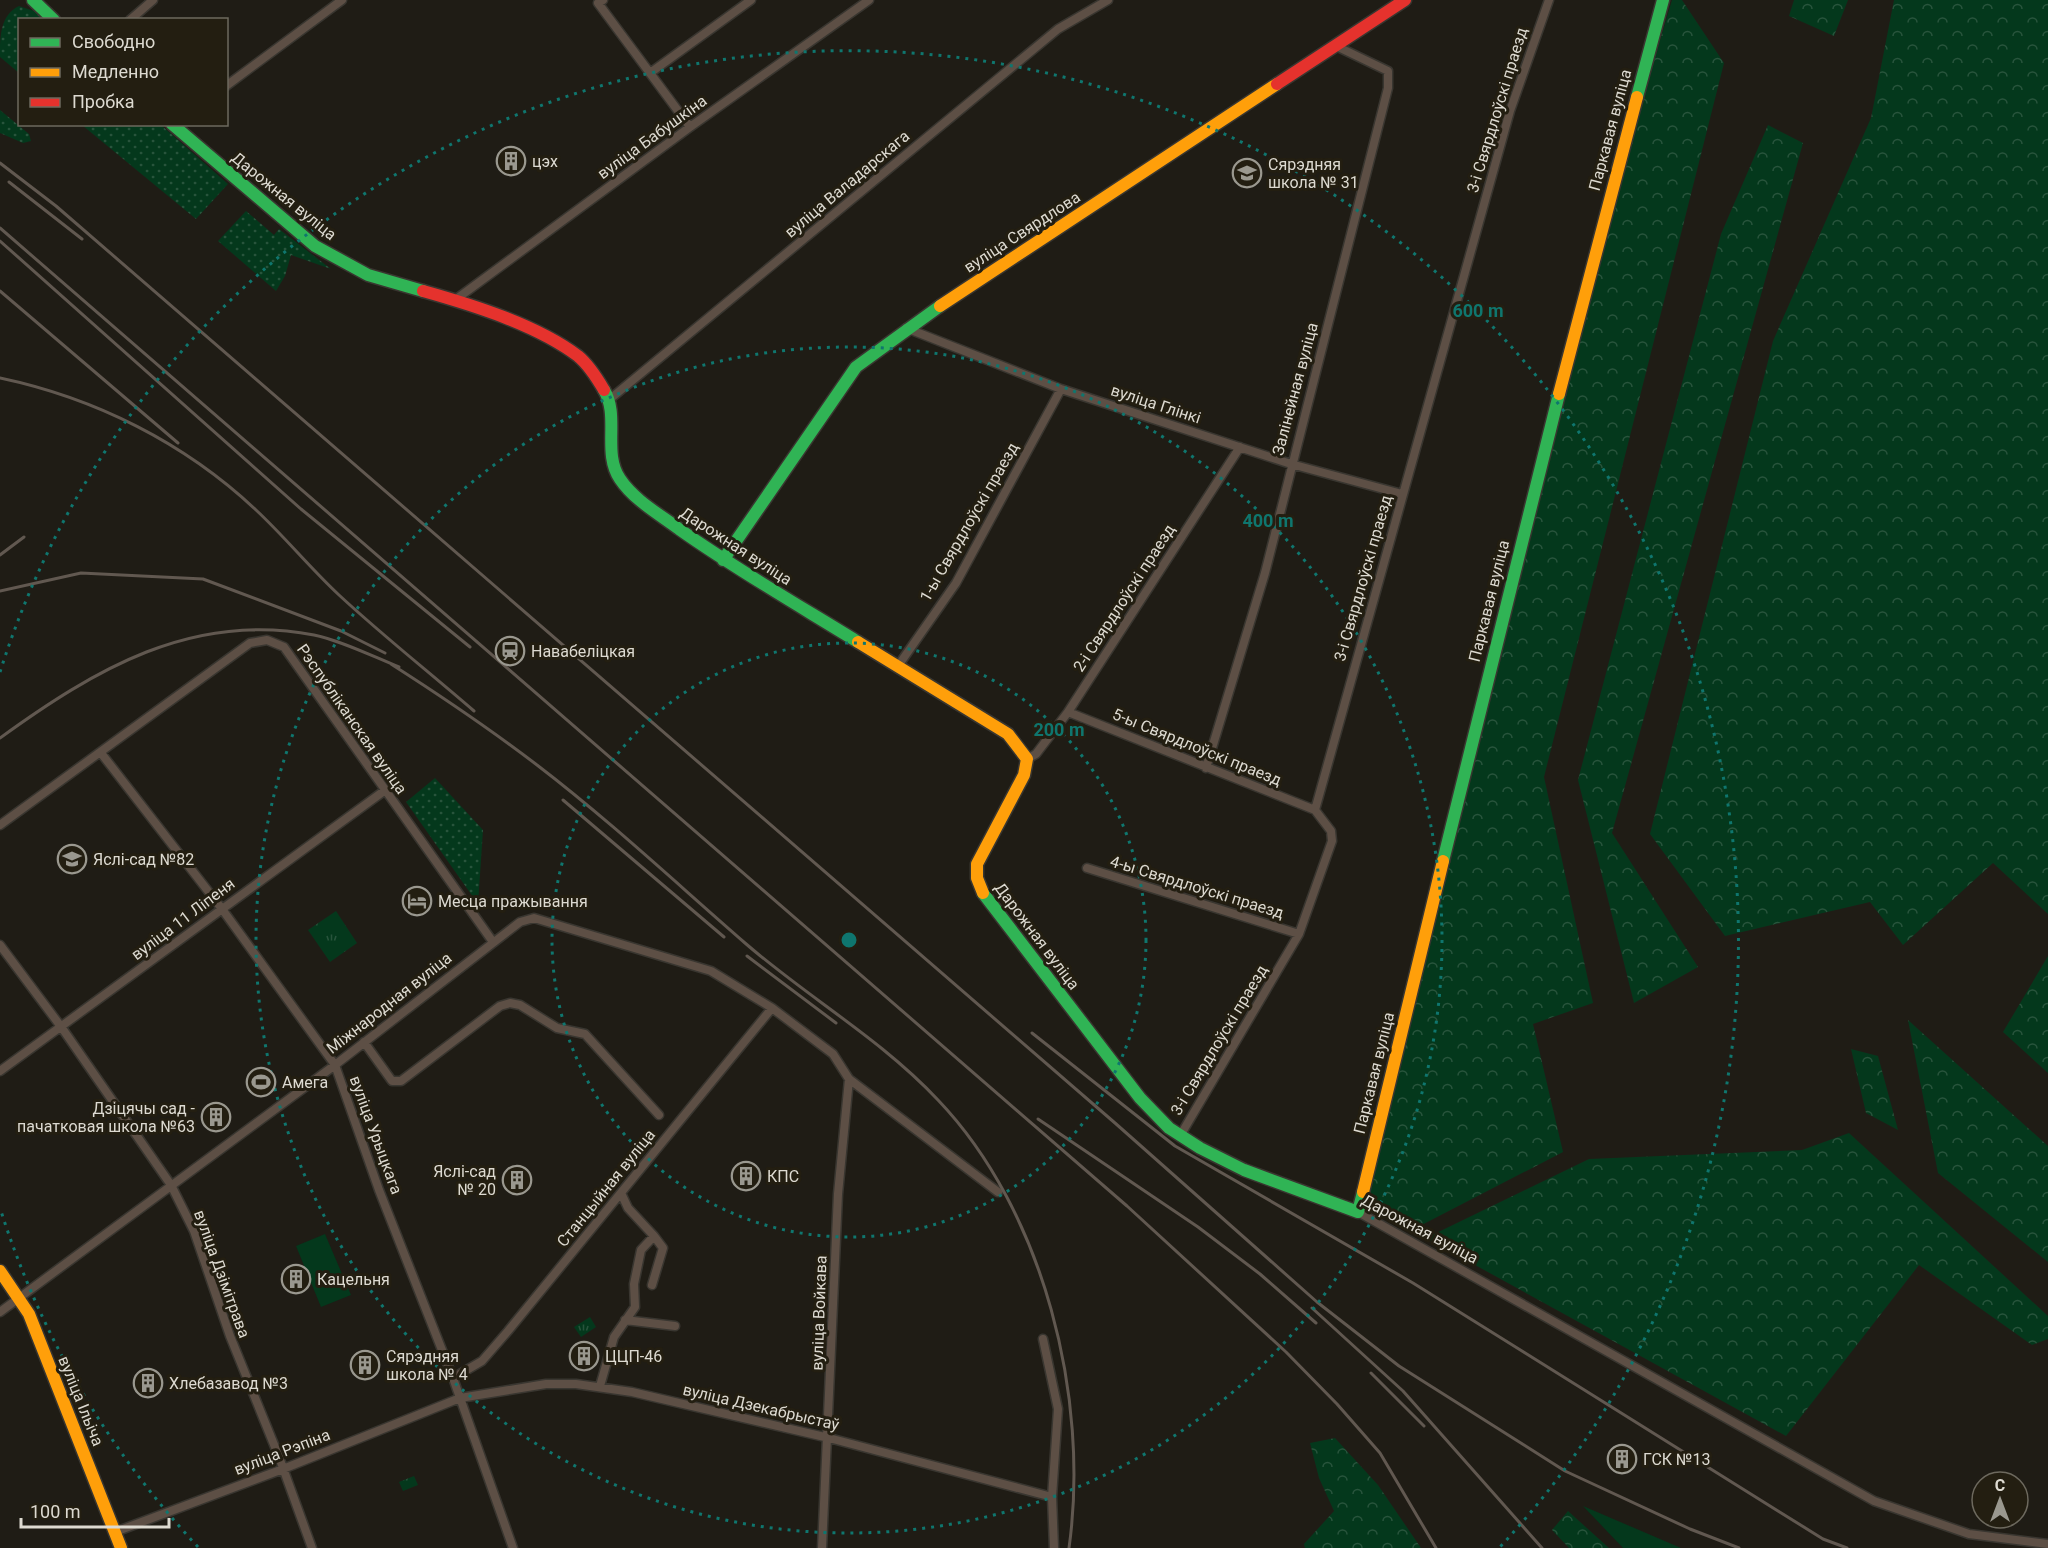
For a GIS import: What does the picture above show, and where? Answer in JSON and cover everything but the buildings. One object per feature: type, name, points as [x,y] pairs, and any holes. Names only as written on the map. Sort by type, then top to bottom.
[{"type":"street","points":[[33,0],[52,18]]},
{"type":"street","points":[[132,18],[153,0]]},
{"type":"street","points":[[228,85],[342,0]]},
{"type":"street","points":[[603,0],[598,3],[690,127]]},
{"type":"street","points":[[650,73],[750,0]]},
{"type":"street","name":"вуліца Бабушкіна","points":[[455,300],[690,127],[869,0]]},
{"type":"street","name":"вуліца Валадарскага","points":[[610,399],[1058,29],[1108,0]]},
{"type":"street","name":"вуліца Свярдлова","points":[[723,560],[856,367],[906,328],[1405,0]]},
{"type":"street","name":"3-і Свярдлоўскі праезд","points":[[1180,1136],[1299,934],[1332,841],[1331,831],[1315,810],[1510,111],[1548,0]]},
{"type":"street","name":"Паркавая вуліца","points":[[1358,1212],[1499,625],[1586,284],[1663,0]]},
{"type":"street","name":"Залінейная вуліца","points":[[1206,768],[1265,573],[1290,464],[1390,79],[1388,71],[1336,46]]},
{"type":"street","name":"Дарожная вуліца","points":[[174,126],[315,246],[368,275],[455,300],[553,340],[579,357],[595,375],[610,399],[613,462],[619,478],[640,501],[723,560],[1008,734],[1027,759],[1024,775],[977,864],[977,878],[983,894],[1140,1098],[1180,1136],[1223,1160],[1358,1212],[1874,1500],[1969,1534],[2048,1544]]},
{"type":"street","name":"вуліца Глінкі","points":[[906,328],[1061,389],[1290,464],[1402,494]]},
{"type":"street","name":"1-ы Свярдлоўскі праезд","points":[[898,666],[956,583],[1061,389]]},
{"type":"street","name":"2-і Свярдлоўскі праезд","points":[[1027,759],[1036,754],[1068,712],[1239,447]]},
{"type":"street","name":"Рэспубліканская вуліца","points":[[0,825],[250,643],[267,640],[284,647],[493,942]]},
{"type":"street","name":"5-ы Свярдлоўскі праезд","points":[[1068,712],[1315,810]]},
{"type":"street","name":"вуліца Урыцкага","points":[[101,753],[222,909],[335,1065],[379,1190],[453,1378],[513,1548]]},
{"type":"street","name":"вуліца 11 Ліпеня","points":[[0,1071],[384,791]]},
{"type":"street","name":"4-ы Свярдлоўскі праезд","points":[[1087,868],[1299,934]]},
{"type":"street","name":"Міжнародная вуліца","points":[[0,1312],[335,1065],[520,922],[534,918],[711,971],[772,1008],[833,1054],[849,1079],[998,1192]]},
{"type":"street","name":"вуліца Дзімітрава","points":[[0,945],[62,1028],[171,1185],[194,1232],[230,1336],[312,1548]]},
{"type":"street","points":[[363,1042],[392,1081],[401,1081],[500,1006],[510,1003],[520,1005],[557,1028],[585,1034],[659,1115]]},
{"type":"street","name":"Станцыйная вуліца","points":[[453,1378],[482,1361],[772,1008]]},
{"type":"street","name":"вуліца Войкава","points":[[822,1548],[829,1438],[838,1194],[849,1079]]},
{"type":"street","points":[[621,1193],[628,1208],[663,1248],[652,1285]]},
{"type":"street","points":[[600,1386],[614,1337],[635,1306],[634,1284],[641,1250],[654,1236]]},
{"type":"street","name":"вуліца Ільіча","points":[[0,1271],[29,1314],[121,1548]]},
{"type":"street","points":[[625,1320],[675,1326]]},
{"type":"street","points":[[1043,1339],[1058,1409],[1052,1497],[1054,1548]]},
{"type":"street","name":"вуліца Дзекабрыстаў","points":[[460,1398],[546,1384],[600,1386],[829,1438],[1052,1497]]},
{"type":"street","name":"вуліца Рэпіна","points":[[115,1532],[283,1469],[460,1398]]},
{"type":"green space","points":[[1672,0],[1682,0],[1724,63],[1544,777],[1593,1003],[1533,1024],[1563,1152],[1412,1230],[1365,1209],[1548,451],[1628,150]]},
{"type":"green space","points":[[1794,0],[1848,0],[1834,36],[1789,16]]},
{"type":"green space","points":[[1894,0],[2048,0],[2048,914],[1993,863],[1903,945],[1870,902],[1725,936],[1650,834],[1773,341],[1871,118]]},
{"type":"green space","points":[[19,6],[34,11],[43,18],[18,18],[18,72],[0,57],[2,27],[13,10]]},
{"type":"green space","points":[[0,110],[29,134],[31,141],[23,143],[0,133]]},
{"type":"green space","points":[[1768,125],[1803,143],[1612,833],[1698,967],[1634,1003],[1578,780],[1721,234]]},
{"type":"green space","points":[[83,126],[162,126],[228,184],[196,219]]},
{"type":"green space","points":[[246,211],[274,235],[279,229],[331,269],[291,255],[285,276],[276,291],[218,241]]},
{"type":"green space","points":[[435,778],[483,830],[478,904],[406,802]]},
{"type":"green space","points":[[336,911],[357,943],[330,962],[308,930]]},
{"type":"green space","points":[[2048,956],[2048,1073],[2003,1032]]},
{"type":"green space","points":[[1908,1020],[2048,1146],[2048,1262],[1938,1173]]},
{"type":"green space","points":[[1851,1049],[1878,1056],[1898,1130],[1866,1113]]},
{"type":"green space","points":[[1849,1133],[2048,1316],[2048,1339],[2032,1345],[1919,1265],[1786,1436],[1426,1238],[1589,1159],[1802,1150]]},
{"type":"green space","points":[[325,1234],[351,1295],[321,1307],[296,1246]]},
{"type":"green space","points":[[590,1317],[596,1327],[581,1337],[574,1327]]},
{"type":"green space","points":[[1335,1438],[1378,1485],[1421,1548],[1305,1548],[1304,1544],[1334,1511],[1319,1478],[1310,1443]]},
{"type":"green space","points":[[414,1476],[418,1485],[403,1491],[399,1482]]},
{"type":"green space","points":[[1583,1506],[1681,1548],[1623,1548]]},
{"type":"green space","points":[[1568,1511],[1609,1548],[1569,1548],[1552,1530]]},
{"type":"railway","points":[[0,163],[56,206],[1115,1123],[1317,1302],[1399,1366],[1565,1471],[1690,1529],[1739,1548]]},
{"type":"railway","points":[[9,182],[82,239]]},
{"type":"railway","points":[[0,228],[1127,1206],[1286,1352],[1337,1404],[1380,1453],[1436,1548]]},
{"type":"railway","points":[[0,241],[301,509],[470,647]]},
{"type":"railway","points":[[0,291],[178,443]]},
{"type":"railway","points":[[0,378],[70,398],[104,411],[137,426],[199,464],[256,510],[355,610],[474,711]]},
{"type":"railway","points":[[0,555],[24,537]]},
{"type":"railway","points":[[0,591],[81,573],[203,579],[341,631],[385,653]]},
{"type":"railway","points":[[0,738],[35,713],[108,669],[146,652],[186,639],[227,631],[269,630],[314,635],[346,645],[399,667]]},
{"type":"railway","points":[[391,664],[537,765],[642,852],[769,963],[893,1057],[938,1100],[975,1145],[1006,1196],[1032,1251],[1051,1309],[1065,1370],[1072,1430],[1074,1490],[1069,1548]]},
{"type":"railway","points":[[563,800],[724,937]]},
{"type":"railway","points":[[747,956],[836,1023]]},
{"type":"railway","points":[[1032,1033],[1175,1146],[1413,1283],[1823,1539],[1847,1548]]},
{"type":"railway","points":[[1038,1119],[1198,1227],[1260,1274],[1316,1323]]},
{"type":"railway","points":[[1312,1308],[1403,1391],[1542,1548]]},
{"type":"railway","points":[[1371,1373],[1424,1426]]},
{"type":"traffic: fast","points":[[33,0],[52,18]]},
{"type":"traffic: fast","points":[[1637,97],[1663,0]]},
{"type":"traffic: fast","points":[[174,126],[315,246],[368,275],[423,291]]},
{"type":"traffic: fast","points":[[723,560],[856,367],[940,306]]},
{"type":"traffic: fast","points":[[604,390],[611,411],[612,458],[620,479],[632,494],[723,559],[858,642]]},
{"type":"traffic: fast","points":[[1443,861],[1559,394]]},
{"type":"traffic: fast","points":[[983,893],[1140,1098],[1169,1128],[1200,1148],[1244,1170],[1358,1212],[1363,1192]]},
{"type":"traffic: slow","points":[[940,306],[1277,84]]},
{"type":"traffic: slow","points":[[1559,394],[1637,97]]},
{"type":"traffic: slow","points":[[858,642],[1008,734],[1027,759],[1024,775],[977,864],[977,878],[983,893]]},
{"type":"traffic: slow","points":[[1363,1192],[1443,861]]},
{"type":"traffic: slow","points":[[0,1271],[29,1314],[121,1548]]},
{"type":"traffic: jam","points":[[1277,84],[1405,0]]},
{"type":"traffic: jam","points":[[423,291],[483,310],[544,335],[578,356],[604,390]]},
{"type":"place","name":"цэх","points":[[511,161]]},
{"type":"place","name":"Сярэдняя школа № 31","points":[[1247,173]]},
{"type":"place","name":"Навабеліцкая","points":[[510,651]]},
{"type":"place","name":"Яслі-сад №82","points":[[72,859]]},
{"type":"place","name":"Месца пражывання","points":[[417,901]]},
{"type":"place","name":"Амега","points":[[261,1082]]},
{"type":"place","name":"Дзіцячы сад - пачатковая школа №63","points":[[216,1117]]},
{"type":"place","name":"КПС","points":[[746,1176]]},
{"type":"place","name":"Яслі-сад № 20","points":[[517,1180]]},
{"type":"place","name":"Кацельня","points":[[296,1279]]},
{"type":"place","name":"ЦЦП-46","points":[[584,1356]]},
{"type":"place","name":"Сярэдняя школа № 4","points":[[365,1365]]},
{"type":"place","name":"Хлебазавод №3","points":[[148,1383]]},
{"type":"place","name":"ГСК №13","points":[[1622,1459]]}]
